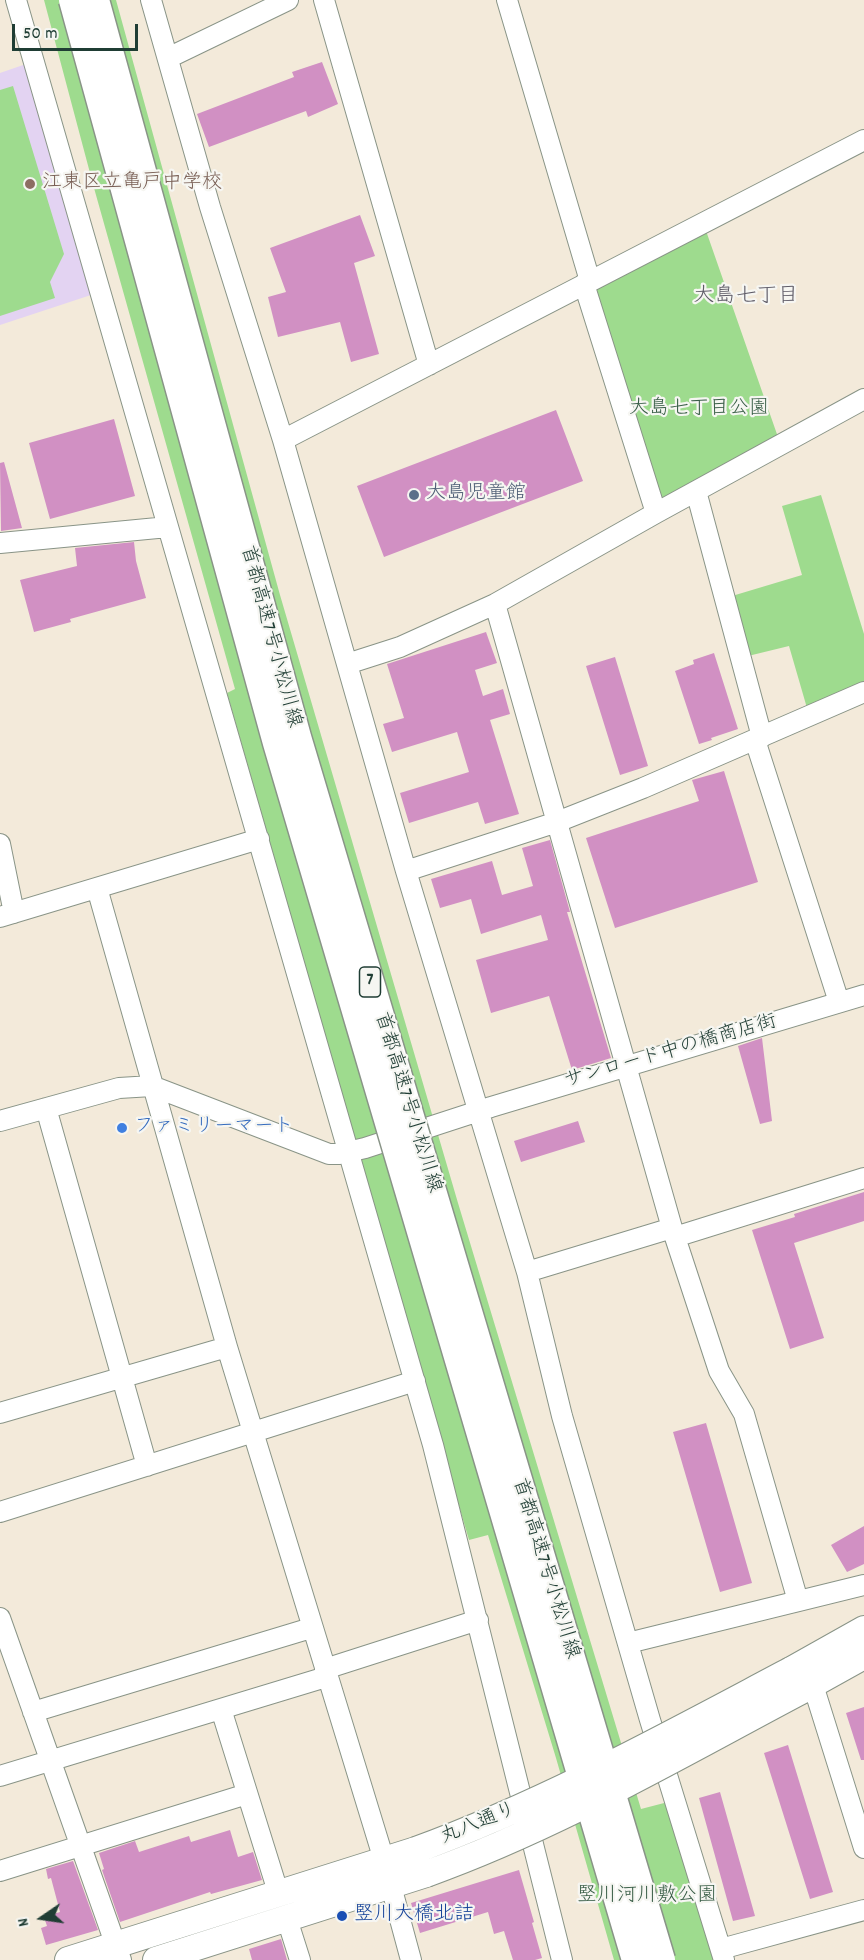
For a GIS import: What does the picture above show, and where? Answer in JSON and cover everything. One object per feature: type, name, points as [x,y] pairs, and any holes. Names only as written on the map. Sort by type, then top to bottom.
[{"type":"highway","name":"首都高速7号小松川線","points":[[73,0],[277,743],[636,1960]]},
{"type":"highway","name":"首都高速7号小松川線","points":[[95,0],[300,748],[661,1960]]},
{"type":"main road","name":"丸八通り","points":[[156,1960],[206,1953],[288,1919],[480,1854],[550,1823],[801,1682],[864,1629]]},
{"type":"main road","name":"丸八通り","points":[[68,1960],[119,1952],[470,1830],[621,1760],[864,1656]]},
{"type":"street","points":[[16,0],[415,1381],[478,1620],[562,1960]]},
{"type":"street","points":[[151,0],[210,207],[283,440],[405,871],[527,1272],[562,1416],[722,1955],[864,1910]]},
{"type":"street","points":[[168,57],[288,0]]},
{"type":"street","points":[[324,0],[429,365]]},
{"type":"street","points":[[507,0],[587,282],[656,513]]},
{"type":"street","points":[[283,440],[864,140]]},
{"type":"street","points":[[347,664],[400,647],[495,604],[864,399]]},
{"type":"street","points":[[696,491],[759,738],[838,1002]]},
{"type":"street","points":[[0,543],[168,527]]},
{"type":"street","points":[[495,604],[674,1232],[719,1371],[744,1414],[798,1601]]},
{"type":"street","points":[[405,871],[557,822],[643,788],[864,692]]},
{"type":"street","points":[[0,844],[7,915],[259,839]]},
{"type":"street","points":[[97,888],[227,1347],[311,1628],[384,1860],[411,1960]]},
{"type":"street","name":"サンロード中の橋商店街","points":[[349,1153],[479,1111],[864,995]]},
{"type":"street","points":[[0,1121],[119,1088],[152,1086],[329,1154],[349,1153]]},
{"type":"street","points":[[46,1108],[147,1466]]},
{"type":"street","points":[[527,1272],[864,1178]]},
{"type":"street","points":[[0,1413],[227,1347]]},
{"type":"street","points":[[0,1512],[415,1381]]},
{"type":"street","points":[[628,1643],[864,1585]]},
{"type":"street","points":[[0,1618],[119,1952]]},
{"type":"street","points":[[0,1776],[221,1709],[478,1620]]},
{"type":"street","points":[[33,1712],[311,1628]]},
{"type":"street","points":[[801,1682],[864,1848]]},
{"type":"street","points":[[221,1709],[279,1895]]},
{"type":"street","points":[[0,1871],[247,1794]]},
{"type":"street","points":[[288,1919],[300,1960]]},
{"type":"shaded area","name":"江東区立亀戸中学校","points":[[26,64],[91,295],[0,325],[0,73]]},
{"type":"green space","name":"竪川河川敷公園","points":[[44,0],[116,0],[280,595],[458,1203],[641,1809],[668,1802],[717,1960],[614,1960],[556,1758],[488,1535],[469,1540],[227,693],[235,689],[94,188]]},
{"type":"green space","name":"江東区立亀戸中学校","points":[[13,86],[64,254],[50,282],[55,298],[0,316],[0,90]]},
{"type":"green space","name":"大島七丁目公園","points":[[704,225],[779,440],[657,502],[594,282]]},
{"type":"green space","points":[[821,495],[864,634],[864,683],[807,708],[789,646],[748,656],[732,596],[802,575],[782,506]]},
{"type":"building","points":[[322,62],[338,104],[308,117],[306,111],[209,147],[197,114],[294,77],[292,72]]},
{"type":"building","points":[[360,215],[375,256],[354,263],[379,354],[351,362],[340,322],[278,337],[268,297],[286,292],[270,248]]},
{"type":"building","points":[[556,410],[583,481],[384,557],[357,486]]},
{"type":"building","points":[[114,419],[135,496],[50,519],[29,443]]},
{"type":"building","points":[[4,462],[22,528],[1,531],[0,463]]},
{"type":"building","points":[[134,542],[136,561],[146,598],[70,619],[71,622],[34,632],[20,580],[77,566],[75,548]]},
{"type":"building","points":[[486,632],[497,663],[475,670],[483,696],[503,689],[510,714],[490,720],[519,814],[485,824],[478,802],[409,823],[400,793],[469,772],[457,732],[392,752],[383,724],[404,718],[387,664]]},
{"type":"building","points":[[714,653],[738,729],[699,744],[675,671],[694,664],[693,660]]},
{"type":"building","points":[[615,657],[648,766],[620,775],[586,666]]},
{"type":"building","points":[[724,771],[758,882],[615,928],[586,838],[699,801],[692,780]]},
{"type":"building","points":[[550,840],[570,912],[567,912],[611,1058],[572,1070],[549,996],[491,1013],[476,960],[548,940],[541,915],[481,934],[471,899],[440,908],[431,879],[492,861],[502,895],[533,886],[522,848]]},
{"type":"building","points":[[762,1038],[772,1121],[760,1124],[738,1046]]},
{"type":"building","points":[[578,1121],[585,1142],[521,1162],[514,1141]]},
{"type":"building","points":[[864,1192],[864,1221],[794,1243],[824,1338],[790,1349],[752,1230]]},
{"type":"building","points":[[706,1423],[752,1583],[720,1592],[673,1432]]},
{"type":"building","points":[[864,1526],[864,1564],[847,1572],[831,1545]]},
{"type":"building","points":[[864,1707],[864,1760],[861,1760],[846,1713]]},
{"type":"building","points":[[788,1745],[833,1892],[810,1899],[764,1753]]},
{"type":"building","points":[[720,1792],[755,1916],[733,1921],[699,1798]]},
{"type":"building","points":[[230,1830],[238,1857],[253,1852],[262,1880],[211,1894],[210,1892],[120,1922],[102,1870],[104,1869],[99,1853],[135,1841],[139,1852],[189,1836],[191,1842]]},
{"type":"building","points":[[73,1861],[98,1930],[46,1945],[41,1928],[47,1926],[44,1917],[60,1912],[51,1878],[48,1879],[46,1869]]},
{"type":"building","points":[[519,1870],[542,1958],[513,1960],[504,1931],[494,1934],[488,1912],[420,1933],[411,1903]]},
{"type":"building","points":[[281,1939],[287,1960],[252,1960],[249,1949]]},
{"type":"place","name":"江東区立亀戸中学校","points":[[30,184]]},
{"type":"place","name":"大島児童館","points":[[414,495]]},
{"type":"place","name":"ファミリーマート","points":[[122,1128]]},
{"type":"place","name":"竪川大橋北詰","points":[[342,1916]]},
{"type":"district","name":"大島七丁目","points":[[746,298]]}]
